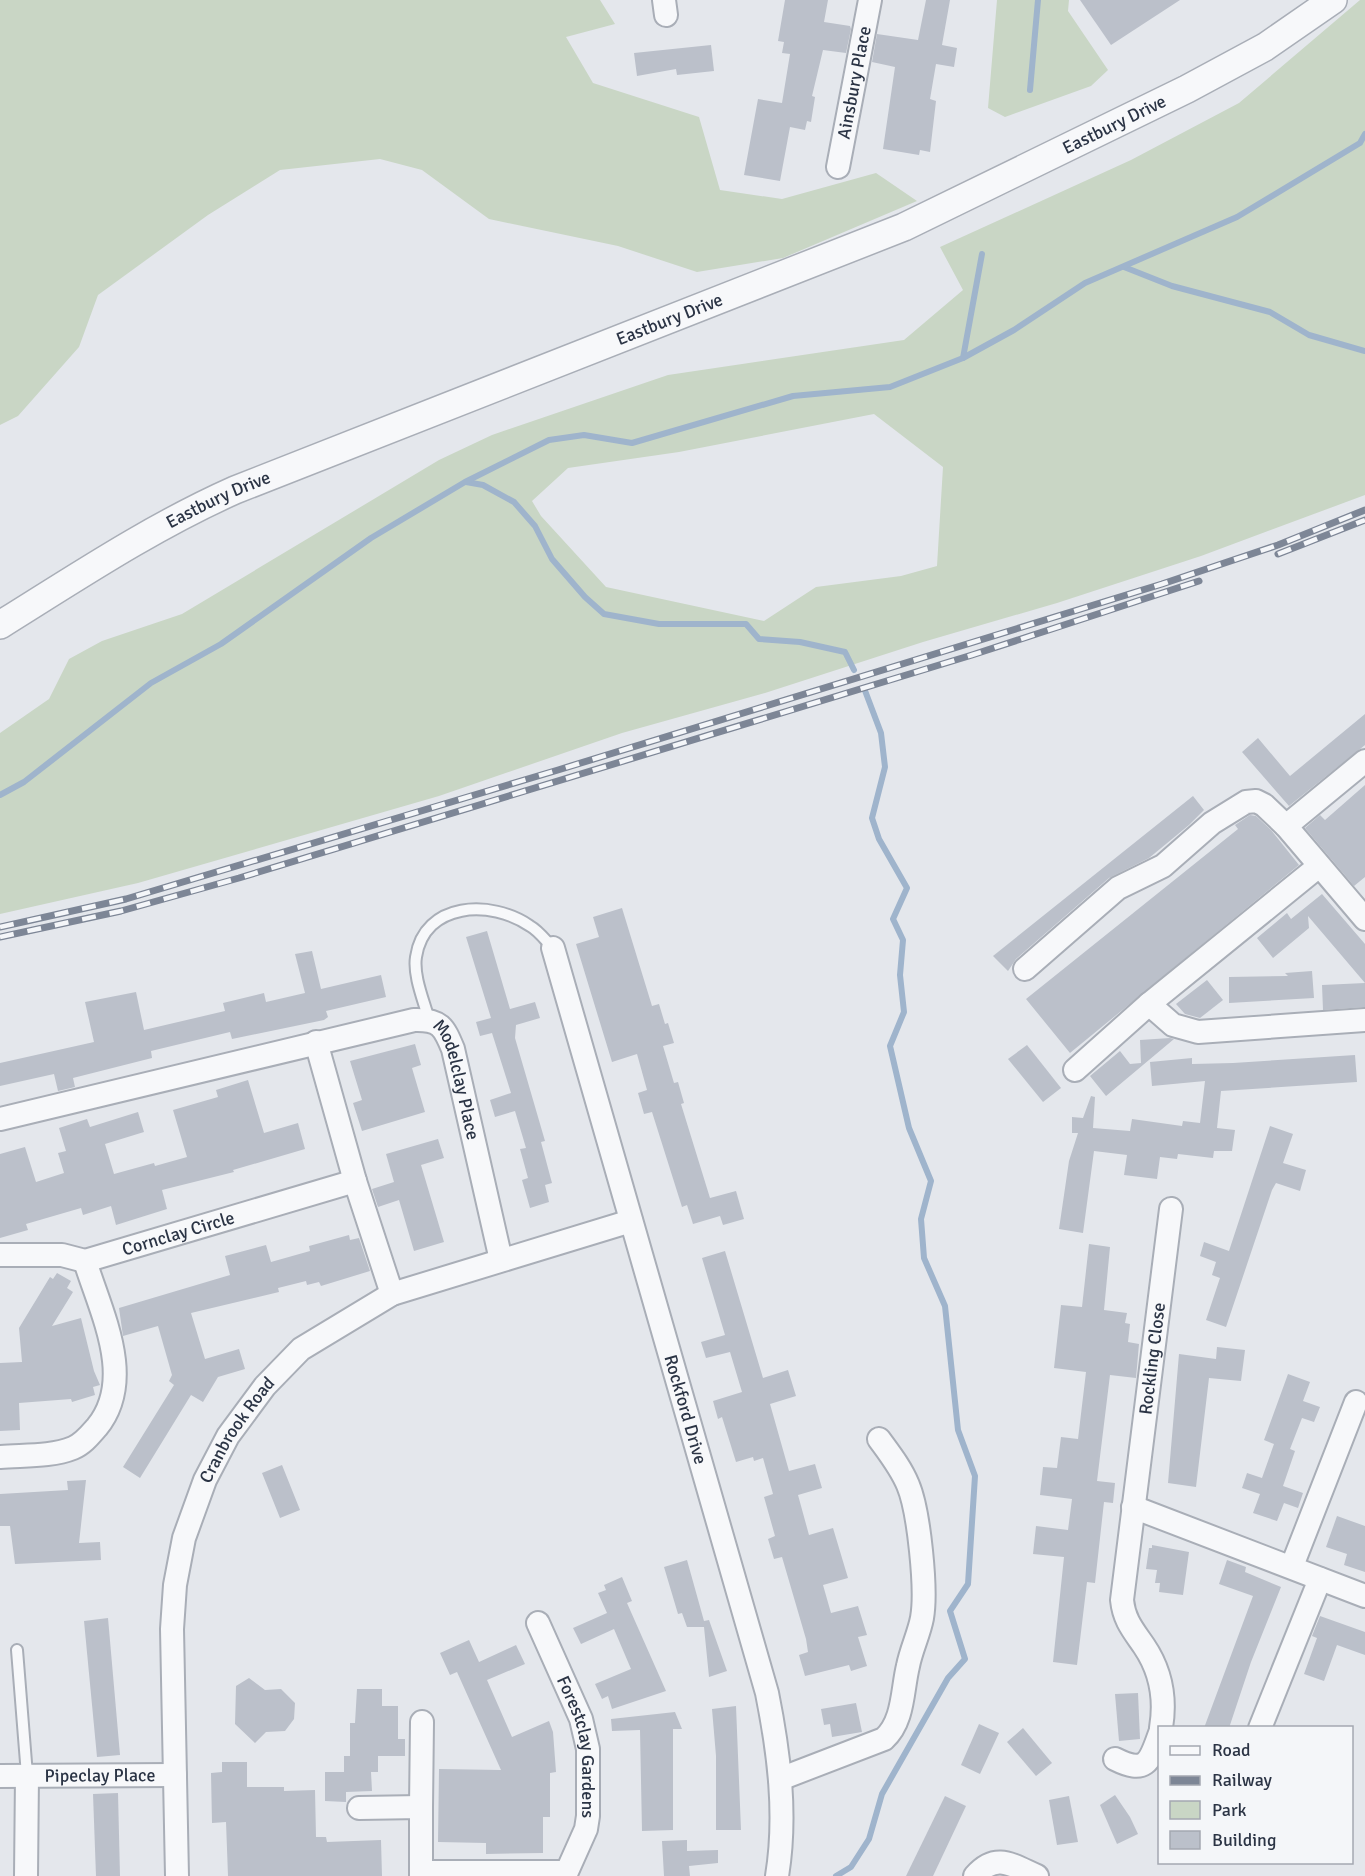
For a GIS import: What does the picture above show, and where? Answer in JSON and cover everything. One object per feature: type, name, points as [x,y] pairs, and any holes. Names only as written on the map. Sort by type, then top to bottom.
[{"type":"street","name":"Ainsbury Place","points":[[838,167],[870,0]]},
{"type":"street","name":"Eastbury Drive","points":[[0,625],[134,541],[206,504],[904,227],[1187,89],[1264,47],[1333,0]]},
{"type":"street","points":[[1286,826],[1365,761]]},
{"type":"street","points":[[1025,969],[1118,888],[1174,858],[1212,823],[1236,806],[1256,801],[1286,826],[1318,866],[1361,905]]},
{"type":"street","points":[[1075,1070],[1149,1004],[1318,866]]},
{"type":"street","name":"Rockford Drive","points":[[553,948],[767,1693],[776,1735],[780,1779],[781,1824],[777,1876]]},
{"type":"street","points":[[1149,1004],[1173,1025],[1184,1030],[1198,1032],[1365,1020]]},
{"type":"street","name":"Modelclay Place","points":[[0,1119],[316,1042],[414,1020],[429,1020],[444,1029],[453,1049],[501,1260]]},
{"type":"street","points":[[316,1042],[355,1181],[392,1294]]},
{"type":"street","name":"Cornclay Circle","points":[[0,1255],[62,1254],[85,1261],[355,1181]]},
{"type":"street","name":"Rockling Close","points":[[1161,1726],[1163,1699],[1160,1679],[1144,1646],[1127,1624],[1122,1600],[1171,1209]]},
{"type":"street","name":"Cranbrook Road","points":[[177,1876],[172,1629],[176,1585],[184,1538],[205,1480],[228,1436],[265,1386],[301,1349],[392,1294],[631,1221]]},
{"type":"street","points":[[0,1457],[59,1453],[75,1448],[87,1438],[109,1410],[115,1390],[115,1361],[85,1261]]},
{"type":"street","points":[[1292,1566],[1356,1402]]},
{"type":"street","points":[[780,1779],[884,1739],[892,1732],[897,1721],[908,1666],[922,1617],[921,1565],[909,1489],[894,1459],[879,1439]]},
{"type":"street","points":[[1133,1507],[1292,1566],[1365,1596]]},
{"type":"street","points":[[1261,1726],[1320,1579]]},
{"type":"street","name":"Forestclay Gardens","points":[[422,1722],[421,1874],[565,1874],[586,1829],[588,1749],[581,1719],[538,1623]]},
{"type":"street","points":[[1115,1759],[1129,1766],[1142,1767],[1149,1762],[1158,1737]]},
{"type":"street","name":"Pipeclay Place","points":[[0,1776],[175,1774]]},
{"type":"street","name":"Pipeclay Place","points":[[26,1876],[27,1775]]},
{"type":"street","points":[[359,1809],[421,1807]]},
{"type":"street","points":[[975,1876],[989,1863],[1001,1861],[1037,1876]]},
{"type":"lane","points":[[429,1020],[415,958],[421,938],[436,920],[449,912],[496,911],[532,926],[553,948]]},
{"type":"lane","points":[[17,1650],[27,1775]]},
{"type":"green space","points":[[0,0],[600,0],[615,24],[566,37],[593,83],[699,117],[720,190],[782,199],[876,173],[917,201],[783,258],[697,272],[618,246],[489,219],[422,170],[380,159],[280,170],[208,215],[98,295],[79,347],[18,416],[0,425]]},
{"type":"green space","points":[[997,0],[1069,0],[1068,11],[1108,70],[1091,86],[1005,117],[988,108]]},
{"type":"green space","points":[[1360,0],[1365,0],[1365,495],[1201,556],[1057,603],[923,642],[765,693],[622,733],[439,796],[138,883],[0,914],[0,733],[49,699],[69,659],[102,641],[182,614],[439,460],[492,435],[668,375],[904,340],[963,290],[940,247],[1131,160],[1239,103]],"holes":[[[874,414],[943,467],[937,566],[901,576],[816,587],[764,621],[606,587],[541,516],[532,501],[568,468],[679,452]]]},
{"type":"building","points":[[785,0],[828,0],[824,22],[850,26],[851,29],[846,53],[823,50],[812,96],[815,97],[811,122],[807,121],[805,130],[790,127],[780,181],[744,175],[758,99],[782,103],[790,54],[782,53],[784,42],[778,41]]},
{"type":"building","points":[[926,0],[950,0],[942,45],[957,48],[954,67],[936,64],[930,99],[936,101],[930,152],[920,150],[919,155],[883,149],[895,67],[872,62],[877,34],[918,40]]},
{"type":"building","points":[[1080,0],[1180,0],[1111,45]]},
{"type":"building","points":[[711,45],[714,71],[677,75],[676,69],[637,76],[634,53]]},
{"type":"building","points":[[1365,714],[1365,745],[1289,806],[1242,752],[1258,738],[1290,776]]},
{"type":"building","points":[[1365,785],[1365,877],[1354,886],[1305,828],[1320,815],[1325,820]]},
{"type":"building","points":[[1193,796],[1204,810],[1189,825],[1149,858],[1109,878],[1016,959],[1008,971],[993,956]]},
{"type":"building","points":[[1250,815],[1256,816],[1271,830],[1299,865],[1070,1053],[1026,999],[1238,829],[1235,825]]},
{"type":"building","points":[[1322,894],[1365,944],[1365,983],[1308,916],[1309,928],[1273,958],[1257,938],[1287,913],[1291,919]]},
{"type":"building","points":[[622,908],[652,1006],[659,1004],[665,1024],[668,1023],[674,1043],[663,1046],[674,1083],[678,1082],[684,1103],[681,1104],[710,1198],[736,1191],[744,1219],[723,1225],[720,1216],[693,1224],[687,1205],[682,1207],[652,1112],[644,1114],[638,1093],[647,1090],[637,1054],[612,1062],[576,944],[599,937],[593,917]]},
{"type":"building","points":[[487,931],[510,1009],[535,1002],[540,1018],[516,1025],[515,1038],[545,1141],[541,1142],[552,1183],[545,1185],[549,1202],[530,1208],[522,1180],[528,1178],[520,1149],[526,1148],[515,1111],[495,1117],[490,1100],[511,1093],[492,1033],[480,1036],[476,1022],[491,1018],[466,937]]},
{"type":"building","points":[[312,951],[321,989],[381,975],[386,997],[326,1011],[328,1017],[324,1020],[232,1039],[230,1032],[151,1051],[152,1058],[73,1078],[75,1087],[58,1091],[54,1074],[0,1086],[0,1063],[94,1042],[85,1002],[136,992],[144,1030],[225,1011],[223,1003],[264,993],[266,1002],[305,993],[295,954]]},
{"type":"building","points":[[1312,971],[1314,998],[1229,1003],[1229,977],[1288,976],[1285,973]]},
{"type":"building","points":[[1207,980],[1223,1000],[1200,1018],[1185,1014],[1176,1004]]},
{"type":"building","points":[[1365,983],[1365,1007],[1323,1010],[1322,985]]},
{"type":"building","points":[[1174,1039],[1106,1096],[1090,1076],[1120,1051],[1130,1064],[1141,1063],[1140,1040]]},
{"type":"building","points":[[415,1044],[421,1065],[412,1068],[425,1112],[362,1131],[353,1103],[362,1100],[350,1061]]},
{"type":"building","points":[[1027,1045],[1061,1088],[1043,1102],[1008,1059]]},
{"type":"building","points":[[1355,1055],[1357,1082],[1221,1091],[1217,1128],[1235,1130],[1232,1151],[1214,1151],[1213,1158],[1178,1154],[1177,1159],[1160,1157],[1157,1179],[1124,1175],[1127,1155],[1094,1151],[1083,1233],[1059,1229],[1069,1161],[1078,1133],[1072,1133],[1072,1117],[1083,1118],[1091,1096],[1095,1097],[1093,1128],[1130,1131],[1132,1119],[1182,1126],[1183,1121],[1200,1123],[1205,1081],[1152,1086],[1150,1062],[1192,1058],[1192,1064],[1233,1063]]},
{"type":"building","points":[[248,1080],[264,1133],[298,1123],[305,1149],[233,1170],[234,1172],[162,1190],[167,1209],[116,1225],[111,1206],[83,1215],[81,1208],[26,1224],[28,1230],[0,1238],[0,1154],[25,1147],[36,1182],[64,1173],[58,1153],[66,1151],[59,1128],[87,1119],[90,1127],[138,1112],[144,1132],[105,1144],[114,1174],[187,1157],[173,1110],[218,1097],[216,1090]]},
{"type":"building","points":[[1270,1126],[1293,1134],[1283,1163],[1306,1170],[1300,1191],[1276,1183],[1272,1190],[1226,1327],[1206,1320],[1220,1278],[1212,1275],[1216,1262],[1200,1256],[1204,1242],[1229,1251]]},
{"type":"building","points":[[438,1139],[444,1158],[421,1165],[444,1242],[414,1251],[399,1200],[378,1207],[372,1189],[394,1182],[386,1154]]},
{"type":"building","points":[[349,1235],[350,1240],[359,1238],[370,1271],[321,1286],[319,1282],[307,1285],[306,1281],[278,1288],[279,1292],[191,1313],[205,1359],[239,1349],[245,1369],[218,1377],[203,1402],[191,1395],[140,1478],[123,1467],[174,1385],[169,1381],[172,1375],[158,1326],[123,1336],[119,1308],[230,1275],[225,1256],[266,1245],[271,1262],[310,1251],[309,1246]]},
{"type":"building","points":[[1089,1244],[1110,1247],[1104,1310],[1127,1313],[1125,1323],[1130,1324],[1128,1342],[1139,1344],[1136,1378],[1110,1375],[1097,1481],[1115,1483],[1113,1503],[1104,1502],[1095,1583],[1087,1582],[1077,1665],[1053,1662],[1064,1557],[1033,1554],[1036,1526],[1068,1530],[1072,1499],[1040,1495],[1043,1467],[1057,1468],[1061,1437],[1078,1439],[1086,1372],[1054,1368],[1061,1305],[1082,1307]]},
{"type":"building","points":[[725,1251],[763,1378],[788,1370],[796,1396],[770,1404],[789,1471],[815,1464],[822,1488],[798,1495],[809,1535],[833,1528],[848,1578],[823,1585],[831,1613],[858,1606],[867,1635],[858,1637],[867,1666],[851,1671],[849,1665],[805,1676],[799,1655],[808,1652],[806,1639],[782,1557],[774,1559],[768,1539],[775,1536],[764,1497],[773,1494],[763,1458],[754,1461],[753,1457],[736,1462],[722,1417],[718,1419],[713,1401],[742,1392],[730,1352],[706,1358],[701,1342],[725,1335],[702,1258]]},
{"type":"building","points":[[57,1273],[71,1281],[67,1288],[73,1292],[52,1326],[81,1318],[94,1371],[100,1385],[93,1387],[95,1395],[72,1402],[71,1399],[19,1403],[20,1430],[0,1431],[0,1363],[22,1362],[19,1328],[50,1277],[53,1279]]},
{"type":"building","points":[[1217,1347],[1245,1350],[1241,1381],[1209,1378],[1196,1487],[1168,1483],[1179,1354],[1216,1359]]},
{"type":"building","points":[[1288,1374],[1310,1382],[1303,1401],[1320,1407],[1314,1422],[1302,1418],[1290,1449],[1295,1451],[1283,1486],[1303,1493],[1298,1508],[1284,1503],[1277,1521],[1253,1513],[1260,1494],[1242,1488],[1247,1473],[1262,1478],[1274,1444],[1264,1440]]},
{"type":"building","points":[[282,1465],[300,1510],[280,1518],[262,1473]]},
{"type":"building","points":[[86,1480],[79,1543],[100,1542],[101,1560],[15,1564],[10,1526],[0,1526],[0,1494],[68,1490],[67,1481]]},
{"type":"building","points":[[1337,1516],[1365,1526],[1365,1572],[1344,1565],[1347,1554],[1326,1547]]},
{"type":"building","points":[[1152,1545],[1189,1552],[1183,1595],[1159,1592],[1160,1583],[1155,1583],[1157,1570],[1146,1569],[1149,1548],[1152,1548]]},
{"type":"building","points":[[687,1560],[704,1621],[709,1620],[727,1671],[709,1677],[704,1627],[687,1627],[682,1613],[678,1614],[664,1567]]},
{"type":"building","points":[[1227,1560],[1246,1567],[1245,1572],[1281,1587],[1251,1662],[1230,1726],[1205,1726],[1253,1596],[1219,1584]]},
{"type":"building","points":[[622,1577],[632,1601],[627,1603],[666,1691],[612,1709],[608,1696],[602,1699],[595,1684],[631,1669],[614,1629],[581,1644],[573,1628],[607,1613],[598,1593],[606,1590],[604,1585]]},
{"type":"building","points":[[1320,1616],[1365,1632],[1365,1655],[1337,1645],[1324,1681],[1304,1674],[1317,1638],[1312,1636]]},
{"type":"building","points":[[108,1618],[120,1755],[97,1757],[84,1621]]},
{"type":"building","points":[[469,1640],[479,1662],[516,1645],[525,1664],[487,1680],[512,1737],[549,1721],[553,1732],[556,1772],[550,1773],[550,1817],[543,1817],[543,1853],[486,1854],[486,1843],[438,1842],[439,1769],[501,1770],[457,1672],[450,1675],[440,1653]]},
{"type":"building","points":[[249,1678],[265,1690],[281,1689],[295,1703],[294,1719],[285,1731],[266,1732],[255,1743],[235,1724],[236,1686]]},
{"type":"building","points":[[357,1689],[382,1689],[382,1706],[398,1706],[398,1739],[405,1739],[405,1756],[378,1756],[378,1772],[371,1772],[372,1791],[346,1792],[346,1802],[325,1801],[325,1772],[344,1772],[344,1756],[350,1756],[350,1723],[355,1723]]},
{"type":"building","points":[[1138,1693],[1140,1739],[1119,1741],[1115,1694]]},
{"type":"building","points":[[856,1703],[862,1732],[832,1737],[830,1724],[824,1725],[821,1709]]},
{"type":"building","points":[[736,1706],[741,1830],[716,1830],[716,1756],[712,1709]]},
{"type":"building","points":[[675,1712],[682,1729],[673,1729],[673,1830],[642,1831],[640,1730],[612,1731],[611,1719]]},
{"type":"building","points":[[979,1724],[999,1733],[980,1774],[961,1765]]},
{"type":"building","points":[[1023,1728],[1052,1763],[1036,1776],[1007,1742]]},
{"type":"building","points":[[222,1762],[247,1762],[247,1787],[284,1787],[284,1791],[315,1790],[316,1837],[326,1837],[327,1842],[381,1840],[382,1876],[228,1876],[226,1822],[212,1823],[211,1773],[222,1772]]},
{"type":"building","points":[[118,1793],[120,1876],[96,1876],[93,1794]]},
{"type":"building","points":[[1115,1795],[1138,1834],[1117,1844],[1100,1805]]},
{"type":"building","points":[[945,1796],[966,1806],[933,1876],[906,1876]]},
{"type":"building","points":[[1069,1796],[1078,1842],[1057,1845],[1049,1800]]},
{"type":"building","points":[[687,1840],[687,1851],[718,1850],[718,1863],[689,1866],[690,1876],[664,1876],[662,1841]]},
{"type":"waterway","points":[[1030,90],[1038,0]]},
{"type":"waterway","points":[[0,795],[24,782],[151,683],[221,644],[371,538],[465,482],[549,440],[584,435],[632,443],[793,396],[890,387],[963,358],[1014,330],[1085,283],[1237,217],[1360,143],[1365,134]]},
{"type":"waterway","points":[[963,358],[982,254]]},
{"type":"waterway","points":[[1124,267],[1172,286],[1270,312],[1309,335],[1365,351]]},
{"type":"waterway","points":[[466,482],[483,485],[514,502],[535,526],[552,559],[585,597],[604,614],[659,624],[746,624],[759,639],[800,642],[845,652],[854,670]]},
{"type":"waterway","points":[[836,1876],[851,1867],[869,1839],[882,1794],[948,1678],[965,1659],[950,1611],[968,1584],[975,1476],[958,1430],[945,1306],[924,1258],[921,1219],[931,1181],[909,1128],[890,1046],[904,1012],[900,975],[903,940],[893,919],[907,888],[879,839],[872,818],[885,767],[881,733],[864,688]]},
{"type":"railway","points":[[0,927],[126,899],[558,770],[1162,584],[1278,545],[1365,510]]},
{"type":"railway","points":[[1278,554],[1365,520]]},
{"type":"railway","points":[[0,937],[121,911],[239,878],[972,655],[1199,581]]}]
